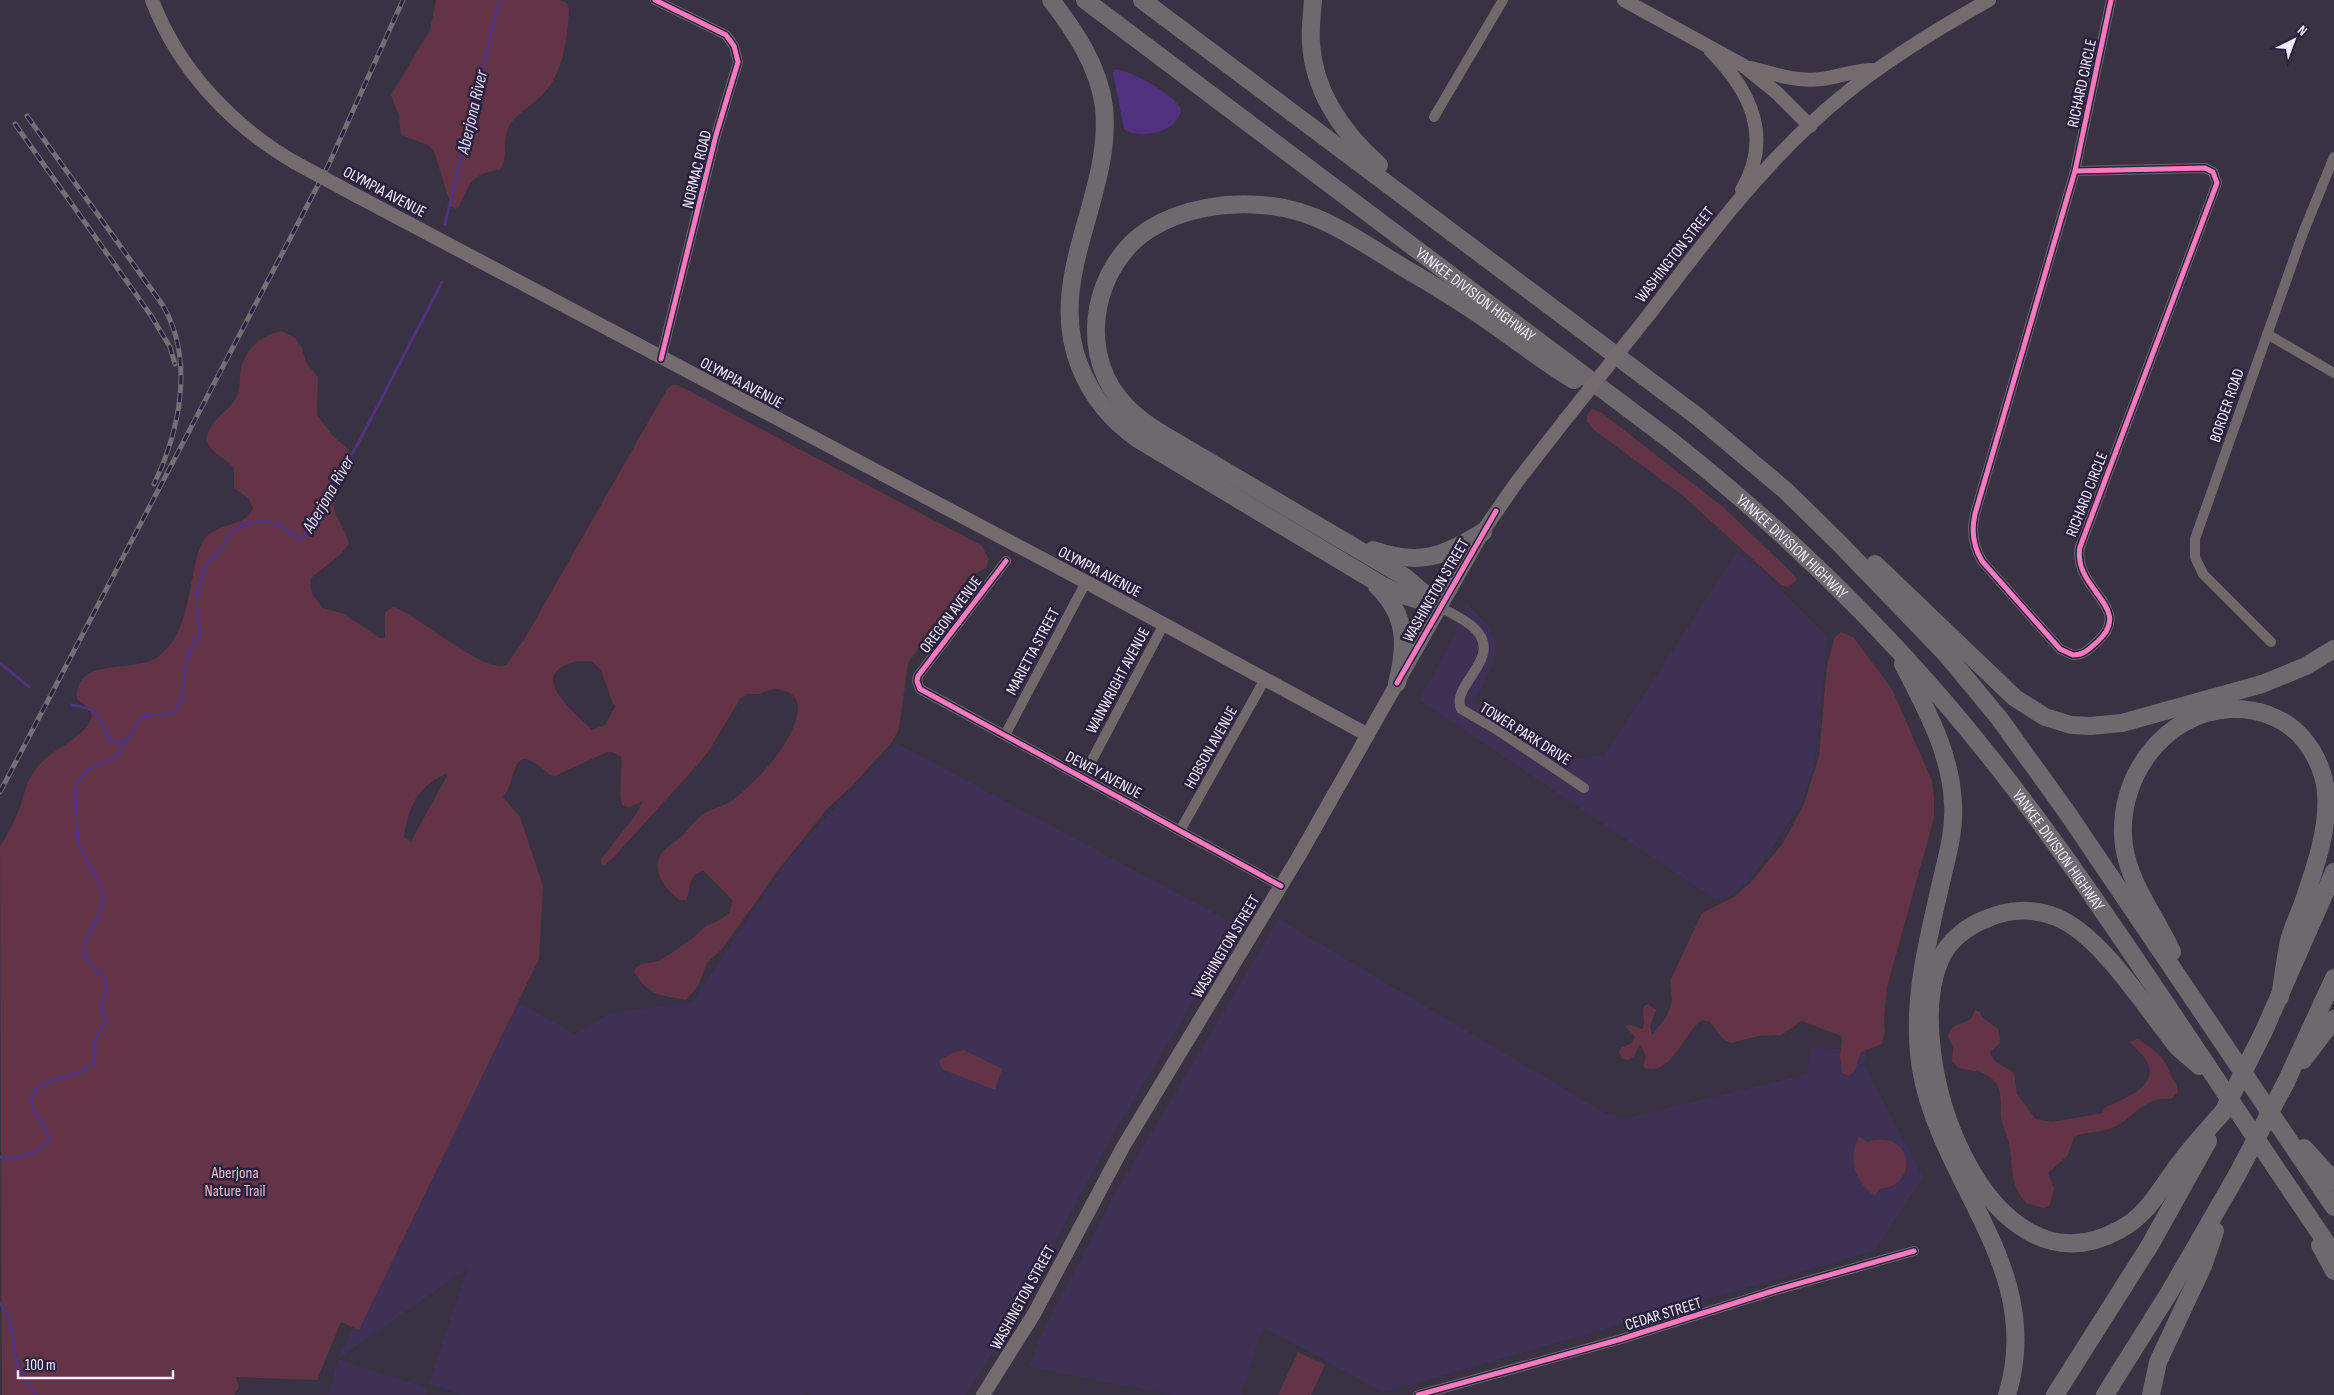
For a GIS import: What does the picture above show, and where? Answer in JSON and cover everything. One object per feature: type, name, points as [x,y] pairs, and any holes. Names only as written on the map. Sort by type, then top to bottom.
[{"type":"highway","points":[[1051,0],[1084,49],[1093,68],[1103,105],[1103,146],[1069,292],[1071,337],[1076,358],[1090,387],[1117,422],[1138,439],[1367,577],[1398,594],[1440,607]]},
{"type":"highway","name":"YANKEE DIVISION HIGHWAY","points":[[1085,0],[1670,440],[1785,537],[1893,644],[1967,730],[2031,812],[2108,919],[2334,1254]]},
{"type":"highway","name":"YANKEE DIVISION HIGHWAY","points":[[1142,0],[1675,400],[1785,490],[1913,619],[1999,718],[2061,803],[2334,1207]]},
{"type":"highway","points":[[1314,3],[1311,39],[1315,70],[1323,94],[1335,116],[1362,150],[1469,245]]},
{"type":"highway","points":[[1440,607],[1410,580],[1149,426],[1132,412],[1112,388],[1102,366],[1097,344],[1096,325],[1100,298],[1119,259],[1135,242],[1160,223],[1185,213],[1230,204],[1272,206],[1317,218],[1348,233],[1464,304],[1562,373],[1670,440]]},
{"type":"highway","points":[[1785,490],[1916,601],[2015,698],[2037,713],[2053,720],[2090,726],[2129,722],[2273,680],[2306,666],[2334,649]]},
{"type":"highway","points":[[1336,536],[1391,556],[1421,559],[1448,552],[1483,532]]},
{"type":"highway","points":[[1367,577],[1388,598],[1401,626],[1404,653],[1397,683]]},
{"type":"highway","points":[[1893,644],[1940,741],[1952,790],[1954,818],[1951,839],[1919,986],[1918,1050],[1927,1095],[1938,1129],[1996,1249],[2007,1276],[2014,1306],[2016,1333],[2013,1370],[2007,1395]]},
{"type":"highway","points":[[2190,993],[2162,928],[2132,877],[2124,844],[2125,808],[2138,768],[2158,742],[2178,725],[2189,719],[2213,710],[2237,708],[2270,715],[2296,732],[2312,751],[2324,782],[2326,812],[2323,834],[2308,887],[2289,940],[2280,997]]},
{"type":"highway","points":[[2055,1395],[2150,1245],[2209,1132],[2223,1112],[2280,997],[2334,872]]},
{"type":"highway","points":[[2209,1132],[2178,1165],[2152,1203],[2136,1219],[2118,1231],[2099,1239],[2068,1243],[2046,1240],[2022,1229],[2002,1211],[1976,1176],[1955,1137],[1942,1103],[1934,1065],[1930,1019],[1932,983],[1940,959],[1962,932],[1994,915],[2029,911],[2057,918],[2073,927],[2096,948],[2146,1006],[2177,1046],[2220,1086]]},
{"type":"highway","points":[[2104,1395],[2169,1293],[2227,1194],[2286,1082],[2334,978]]},
{"type":"highway","points":[[2286,1082],[2334,1019]]},
{"type":"highway","points":[[2265,1105],[2334,1181]]},
{"type":"highway","points":[[2151,1395],[2158,1362],[2203,1266],[2227,1194]]},
{"type":"highway","points":[[2293,1194],[2334,1271]]},
{"type":"main road","name":"OLYMPIA AVENUE","points":[[152,0],[172,41],[205,88],[253,134],[294,162],[661,359],[1086,582],[1368,735]]},
{"type":"main road","points":[[1624,0],[1744,66],[1762,80],[1810,126]]},
{"type":"main road","name":"WASHINGTON STREET","points":[[983,1395],[1034,1314],[1123,1147],[1281,886],[1483,532],[1516,483],[1728,213],[1810,126],[1839,99],[1876,70],[1910,47],[1989,0]]},
{"type":"main road","points":[[1697,40],[1721,62],[1737,82],[1747,98],[1755,117],[1757,144],[1752,169],[1747,183],[1728,213]]},
{"type":"main road","points":[[1744,66],[1803,80],[1833,77],[1860,70],[1876,70]]},
{"type":"street","name":"NORMAC ROAD","points":[[656,0],[723,33],[734,46],[738,62],[716,135],[661,359]]},
{"type":"street","points":[[1434,117],[1503,0]]},
{"type":"street","name":"RICHARD CIRCLE","points":[[2075,171],[2203,168],[2213,172],[2217,183],[2080,547],[2078,559],[2082,574],[2108,611],[2111,620],[2106,634],[2086,652],[2076,655],[2066,653],[2060,648],[1987,567],[1977,551],[1973,529],[1975,514],[2075,171],[2111,0]]},
{"type":"street","name":"BORDER ROAD","points":[[2271,642],[2203,574],[2195,557],[2194,545],[2303,233],[2334,157]]},
{"type":"street","points":[[2267,334],[2334,374]]},
{"type":"street","name":"OREGON AVENUE","points":[[917,684],[918,676],[1006,561]]},
{"type":"street","name":"MARIETTA STREET","points":[[1005,735],[1086,582]]},
{"type":"street","name":"TOWER PARK DRIVE","points":[[1440,607],[1472,626],[1483,643],[1481,660],[1460,698],[1461,709],[1499,731],[1584,788]]},
{"type":"street","name":"WAINWRIGHT AVENUE","points":[[1083,777],[1164,624]]},
{"type":"street","name":"HOBSON AVENUE","points":[[1180,830],[1265,679]]},
{"type":"street","name":"DEWEY AVENUE","points":[[917,684],[922,690],[1281,886]]},
{"type":"street","name":"CEDAR STREET","points":[[1418,1395],[1618,1340],[1776,1290],[1914,1251]]},
{"type":"shaded area","points":[[1115,69],[1141,78],[1169,96],[1181,109],[1179,117],[1174,123],[1158,132],[1139,134],[1124,129],[1113,73]]},
{"type":"shaded area","points":[[1737,552],[1760,569],[1826,635],[1826,655],[1814,766],[1803,801],[1751,879],[1730,896],[1716,900],[1419,700],[1452,640],[1466,602],[1488,625],[1495,644],[1494,663],[1475,702],[1564,761],[1604,755]]},
{"type":"shaded area","points":[[897,743],[1239,926],[1113,1134],[1014,1320],[965,1395],[808,1395],[806,1392],[799,1395],[463,1395],[428,1384],[467,1269],[338,1359],[512,999],[575,1034],[609,1013],[692,1002],[788,860],[821,822]]},
{"type":"shaded area","points":[[1279,919],[1605,1113],[1626,1118],[1807,1074],[1811,1047],[1867,1051],[1864,1063],[1923,1177],[1874,1251],[1382,1392],[1263,1327],[1241,1395],[1172,1395],[1028,1367],[1040,1337],[1112,1198]]},
{"type":"shaded area","points":[[338,1359],[427,1388],[425,1395],[328,1395]]},
{"type":"green space","points":[[436,0],[560,0],[567,3],[569,9],[563,56],[554,78],[540,97],[509,126],[503,165],[500,170],[484,173],[473,181],[459,207],[455,209],[451,206],[434,151],[428,145],[401,135],[399,116],[391,95],[430,30]]},
{"type":"green space","name":"Aberjona Nature Trail","points":[[282,331],[295,338],[302,348],[306,362],[318,377],[317,415],[332,435],[349,450],[350,455],[333,500],[335,512],[349,544],[341,554],[311,578],[310,586],[313,595],[323,608],[344,614],[380,638],[385,638],[385,612],[393,607],[403,611],[451,643],[484,662],[498,666],[507,664],[525,638],[667,389],[672,385],[678,385],[981,545],[989,559],[986,568],[968,577],[958,594],[953,613],[928,635],[908,663],[899,729],[892,742],[852,786],[827,809],[779,869],[723,948],[707,963],[698,986],[686,1000],[656,994],[651,991],[634,972],[636,967],[659,961],[692,939],[706,926],[718,921],[729,913],[733,901],[704,871],[692,878],[687,900],[679,900],[669,891],[661,879],[658,860],[665,849],[681,837],[699,817],[733,800],[764,771],[783,746],[796,721],[798,708],[794,697],[784,690],[772,689],[761,694],[746,694],[740,699],[700,762],[613,858],[604,865],[601,864],[601,859],[635,816],[643,801],[629,807],[622,805],[620,793],[621,757],[613,752],[607,752],[555,776],[550,775],[537,764],[527,759],[521,760],[503,797],[520,817],[543,886],[539,959],[359,1330],[341,1322],[317,1380],[236,1377],[239,1387],[234,1395],[2,1395],[0,846],[14,821],[35,769],[45,759],[83,731],[91,719],[91,712],[77,699],[79,685],[86,676],[96,671],[149,661],[159,656],[168,647],[175,637],[185,614],[197,558],[204,540],[212,532],[239,521],[250,514],[253,508],[248,498],[234,488],[234,467],[212,450],[206,440],[212,425],[234,402],[237,396],[242,365],[248,352],[263,338]],"holes":[[[578,661],[591,661],[601,670],[613,704],[616,705],[605,725],[592,730],[565,703],[554,684],[554,675],[562,667]],[[448,774],[411,841],[404,837],[408,816],[421,792],[435,779]]]},
{"type":"green space","points":[[1592,409],[1602,413],[1723,507],[1789,570],[1796,578],[1796,581],[1788,587],[1781,585],[1681,494],[1594,430],[1587,422],[1587,415]]},
{"type":"green space","points":[[1841,632],[1853,637],[1892,689],[1932,781],[1934,796],[1934,818],[1887,987],[1885,1031],[1882,1044],[1861,1052],[1855,1070],[1849,1076],[1842,1073],[1840,1058],[1841,1036],[1802,1021],[1781,1035],[1758,1036],[1731,1043],[1724,1040],[1710,1022],[1703,1020],[1691,1031],[1670,1060],[1662,1066],[1653,1069],[1643,1067],[1646,1056],[1640,1044],[1634,1056],[1628,1060],[1622,1059],[1619,1052],[1621,1048],[1632,1043],[1635,1037],[1625,1026],[1631,1025],[1642,1029],[1644,1024],[1644,1006],[1648,1004],[1656,1010],[1650,1026],[1652,1035],[1667,1016],[1672,1001],[1670,981],[1702,913],[1734,897],[1752,881],[1783,843],[1804,804],[1819,756],[1827,665],[1835,637]]},
{"type":"green space","points":[[1975,1010],[1980,1012],[1982,1017],[1999,1030],[2000,1043],[1990,1052],[1992,1057],[2014,1073],[2017,1094],[2036,1119],[2052,1122],[2103,1113],[2104,1108],[2126,1098],[2141,1088],[2150,1074],[2149,1066],[2145,1059],[2129,1041],[2138,1039],[2160,1056],[2177,1085],[2178,1092],[2171,1099],[2152,1101],[2112,1128],[2074,1137],[2068,1155],[2048,1173],[2054,1188],[2050,1205],[2044,1208],[2026,1203],[2016,1188],[2014,1181],[2008,1141],[2002,1122],[2001,1098],[1998,1087],[1987,1075],[1958,1068],[1952,1061],[1953,1048],[1948,1037],[1949,1032],[1956,1025],[1971,1019]]},
{"type":"green space","points":[[964,1050],[1002,1069],[995,1090],[942,1069],[939,1060],[952,1053]]},
{"type":"green space","points":[[1859,1136],[1867,1142],[1882,1140],[1894,1143],[1902,1150],[1906,1159],[1906,1169],[1901,1179],[1892,1186],[1879,1189],[1875,1196],[1862,1184],[1855,1169],[1855,1144]]},
{"type":"green space","points":[[1298,1352],[1325,1365],[1311,1395],[1278,1395]]},
{"type":"waterway","name":"Aberjona River","points":[[445,224],[499,0]]},
{"type":"waterway","name":"Aberjona River","points":[[0,1157],[13,1158],[28,1154],[46,1144],[49,1139],[48,1134],[32,1105],[32,1094],[37,1088],[45,1084],[90,1066],[95,1058],[96,1038],[106,1020],[102,1007],[107,986],[105,979],[84,956],[84,944],[99,915],[103,899],[100,885],[78,843],[75,794],[77,783],[87,770],[116,757],[142,716],[171,713],[177,708],[181,700],[188,653],[200,634],[196,601],[202,575],[209,560],[219,552],[231,532],[245,524],[266,521],[279,525],[299,539],[302,539],[360,440],[442,282]]},
{"type":"waterway","points":[[0,663],[29,687]]},
{"type":"waterway","points":[[71,705],[94,712],[101,721],[111,743],[126,739]]},
{"type":"waterway","name":"Aberjona River","points":[[0,1303],[9,1318],[19,1368],[36,1395]]},
{"type":"railway","points":[[0,792],[328,166],[403,0]]},
{"type":"railway","points":[[27,116],[162,304],[172,325],[181,371],[180,394],[177,418],[171,441],[154,484]]},
{"type":"railway","points":[[15,124],[152,317],[170,347],[175,364]]},
{"type":"cycle path","points":[[655,0],[726,35],[734,46],[738,62],[716,135],[661,359]]},
{"type":"cycle path","points":[[2075,171],[2205,168],[2213,172],[2217,183],[2080,547],[2080,562],[2085,575],[2107,608],[2110,618],[2107,630],[2089,649],[2083,653],[2073,655],[2060,649],[1982,561],[1975,544],[1973,526],[2075,171],[2111,0]]},
{"type":"cycle path","points":[[1397,683],[1496,511]]},
{"type":"cycle path","points":[[1006,561],[918,676],[917,681],[920,689],[1281,886]]},
{"type":"cycle path","points":[[1418,1395],[1618,1340],[1776,1290],[1914,1251]]}]
